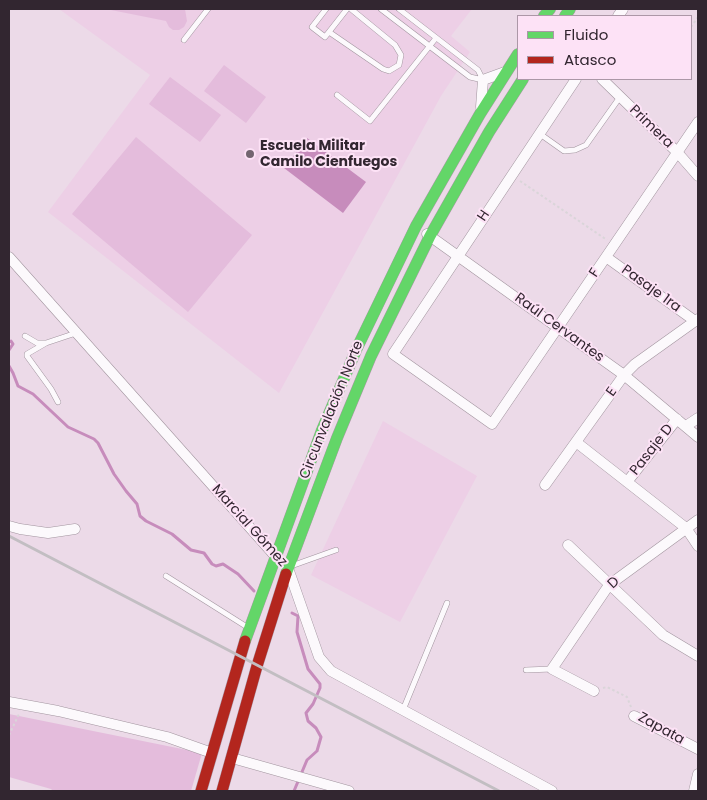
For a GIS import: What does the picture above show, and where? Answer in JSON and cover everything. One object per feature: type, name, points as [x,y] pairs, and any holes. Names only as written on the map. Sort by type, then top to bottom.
[{"type":"highway","name":"Circunvalación Norte","points":[[201,791],[249,629],[322,430],[357,348],[416,226],[480,114],[517,56]]},
{"type":"highway","name":"Circunvalación Norte","points":[[222,791],[288,567],[337,438],[372,356],[430,236],[489,132],[521,80]]},
{"type":"street","points":[[489,132],[480,114],[483,80],[506,72],[517,74]]},
{"type":"street","name":"H","points":[[492,424],[393,354],[575,80]]},
{"type":"street","name":"Primera","points":[[603,80],[677,152],[698,176]]},
{"type":"street","name":"F","points":[[492,424],[698,122]]},
{"type":"street","name":"Raúl Cervantes","points":[[416,226],[624,375],[698,437]]},
{"type":"street","name":"Pasaje 1ra","points":[[606,256],[697,320]]},
{"type":"street","name":"Marcial Gómez","points":[[9,257],[275,556],[288,567],[319,657],[331,671],[552,791]]},
{"type":"street","name":"E","points":[[545,485],[624,375],[636,364],[697,320]]},
{"type":"street","name":"Pasaje D","points":[[686,426],[698,418]]},
{"type":"street","name":"Pasaje D","points":[[627,482],[677,419]]},
{"type":"street","points":[[576,442],[686,528],[698,546]]},
{"type":"street","name":"D","points":[[552,669],[609,585],[698,520]]},
{"type":"street","points":[[9,526],[48,533],[74,530]]},
{"type":"street","points":[[568,546],[662,635],[698,656]]},
{"type":"street","points":[[552,669],[594,691]]},
{"type":"street","points":[[9,702],[58,711],[167,737],[212,753]]},
{"type":"street","name":"Zapata","points":[[634,716],[698,749]]},
{"type":"street","points":[[232,758],[350,791]]},
{"type":"street","points":[[694,791],[698,774]]},
{"type":"lane","points":[[184,40],[208,9]]},
{"type":"lane","points":[[326,9],[312,27],[325,37],[347,9]]},
{"type":"lane","points":[[329,32],[383,69],[389,71],[398,65],[401,55],[395,45],[351,9]]},
{"type":"lane","points":[[381,9],[470,77],[483,80]]},
{"type":"lane","points":[[399,9],[478,70],[483,80]]},
{"type":"lane","points":[[337,95],[370,121],[436,38]]},
{"type":"lane","points":[[540,134],[564,151],[575,150],[586,145],[620,97]]},
{"type":"lane","points":[[58,402],[27,356],[28,353],[46,343],[76,333]]},
{"type":"lane","points":[[25,336],[37,343],[46,343]]},
{"type":"lane","points":[[288,567],[336,550]]},
{"type":"lane","points":[[166,576],[249,629]]},
{"type":"lane","points":[[402,711],[447,604]]},
{"type":"lane","points":[[526,670],[552,669]]},
{"type":"path","points":[[512,175],[614,246]]},
{"type":"path","name":"Zapata","points":[[594,691],[607,687],[627,697],[634,716]]},
{"type":"path","points":[[9,735],[23,705]]},
{"type":"shaded area","name":"Escuela Militar Camilo Cienfuegos","points":[[59,9],[472,9],[451,36],[470,52],[441,96],[279,393],[48,212],[150,75]]},
{"type":"shaded area","points":[[106,9],[185,9],[187,21],[184,27],[179,30],[173,30],[166,21]]},
{"type":"shaded area","points":[[224,65],[266,97],[246,123],[204,91]]},
{"type":"shaded area","points":[[170,77],[221,115],[200,142],[149,104]]},
{"type":"shaded area","points":[[136,137],[252,235],[188,312],[72,214]]},
{"type":"shaded area","points":[[307,138],[366,182],[343,213],[284,168]]},
{"type":"shaded area","points":[[383,421],[477,476],[400,622],[311,575]]},
{"type":"shaded area","points":[[9,714],[202,753],[191,791],[53,791],[9,777]]},
{"type":"waterway","points":[[9,342],[11,341],[13,344],[9,350]]},
{"type":"waterway","points":[[9,366],[18,386],[33,394],[68,427],[94,439],[98,443],[114,474],[137,504],[140,516],[172,534],[191,550],[204,553],[212,564],[216,566],[223,564],[238,574],[254,591]]},
{"type":"waterway","points":[[292,613],[298,616],[297,632],[308,669],[320,684],[313,704],[306,713],[308,721],[316,728],[321,737],[317,751],[307,760],[294,791]]},
{"type":"railway","points":[[9,536],[499,791]]},
{"type":"traffic: fast","points":[[545,15],[550,9]]},
{"type":"traffic: fast","points":[[566,15],[570,9]]},
{"type":"traffic: fast","points":[[245,641],[322,430],[357,348],[416,226],[480,114],[517,56]]},
{"type":"traffic: fast","points":[[286,574],[337,438],[371,356],[430,236],[489,132],[522,80]]},
{"type":"traffic: jam","points":[[222,791],[257,666],[286,574]]},
{"type":"traffic: jam","points":[[201,791],[245,641]]},
{"type":"place","name":"Escuela Militar Camilo Cienfuegos","points":[[250,154]]}]
